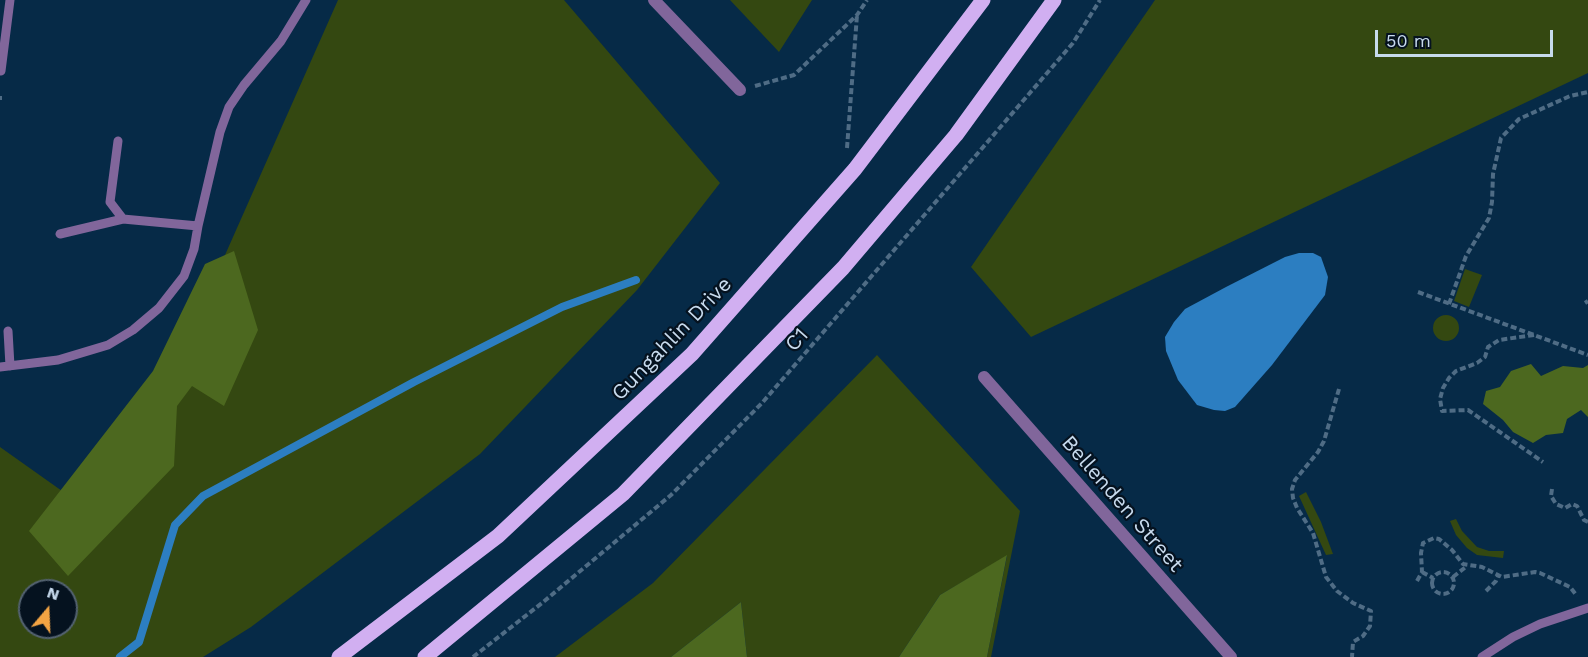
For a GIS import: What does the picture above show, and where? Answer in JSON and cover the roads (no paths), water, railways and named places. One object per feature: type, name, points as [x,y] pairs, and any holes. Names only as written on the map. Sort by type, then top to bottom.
[{"type":"main road","name":"Gungahlin Drive","points":[[339,657],[498,536],[684,362],[844,181],[983,0]]},
{"type":"main road","points":[[425,657],[623,494],[843,268],[956,135],[1054,0]]},
{"type":"street","points":[[654,0],[740,90]]},
{"type":"street","name":"Bellenden Street","points":[[984,377],[1232,657]]},
{"type":"lane","points":[[1,71],[10,0]]},
{"type":"lane","points":[[8,330],[5,366],[58,360],[108,345],[134,330],[159,308],[184,276],[194,249],[220,132],[229,107],[280,41],[306,0]]},
{"type":"lane","points":[[118,141],[110,202],[123,219]]},
{"type":"lane","points":[[60,234],[123,219],[198,225]]},
{"type":"lane","points":[[1482,657],[1531,628],[1587,609]]},
{"type":"water","points":[[1299,253],[1313,253],[1321,257],[1328,277],[1325,295],[1272,365],[1235,407],[1225,411],[1197,405],[1178,380],[1166,351],[1165,337],[1174,322],[1185,309],[1285,257]]},
{"type":"waterway","points":[[120,657],[139,642],[175,525],[203,496],[414,382],[562,307],[636,280]]}]
